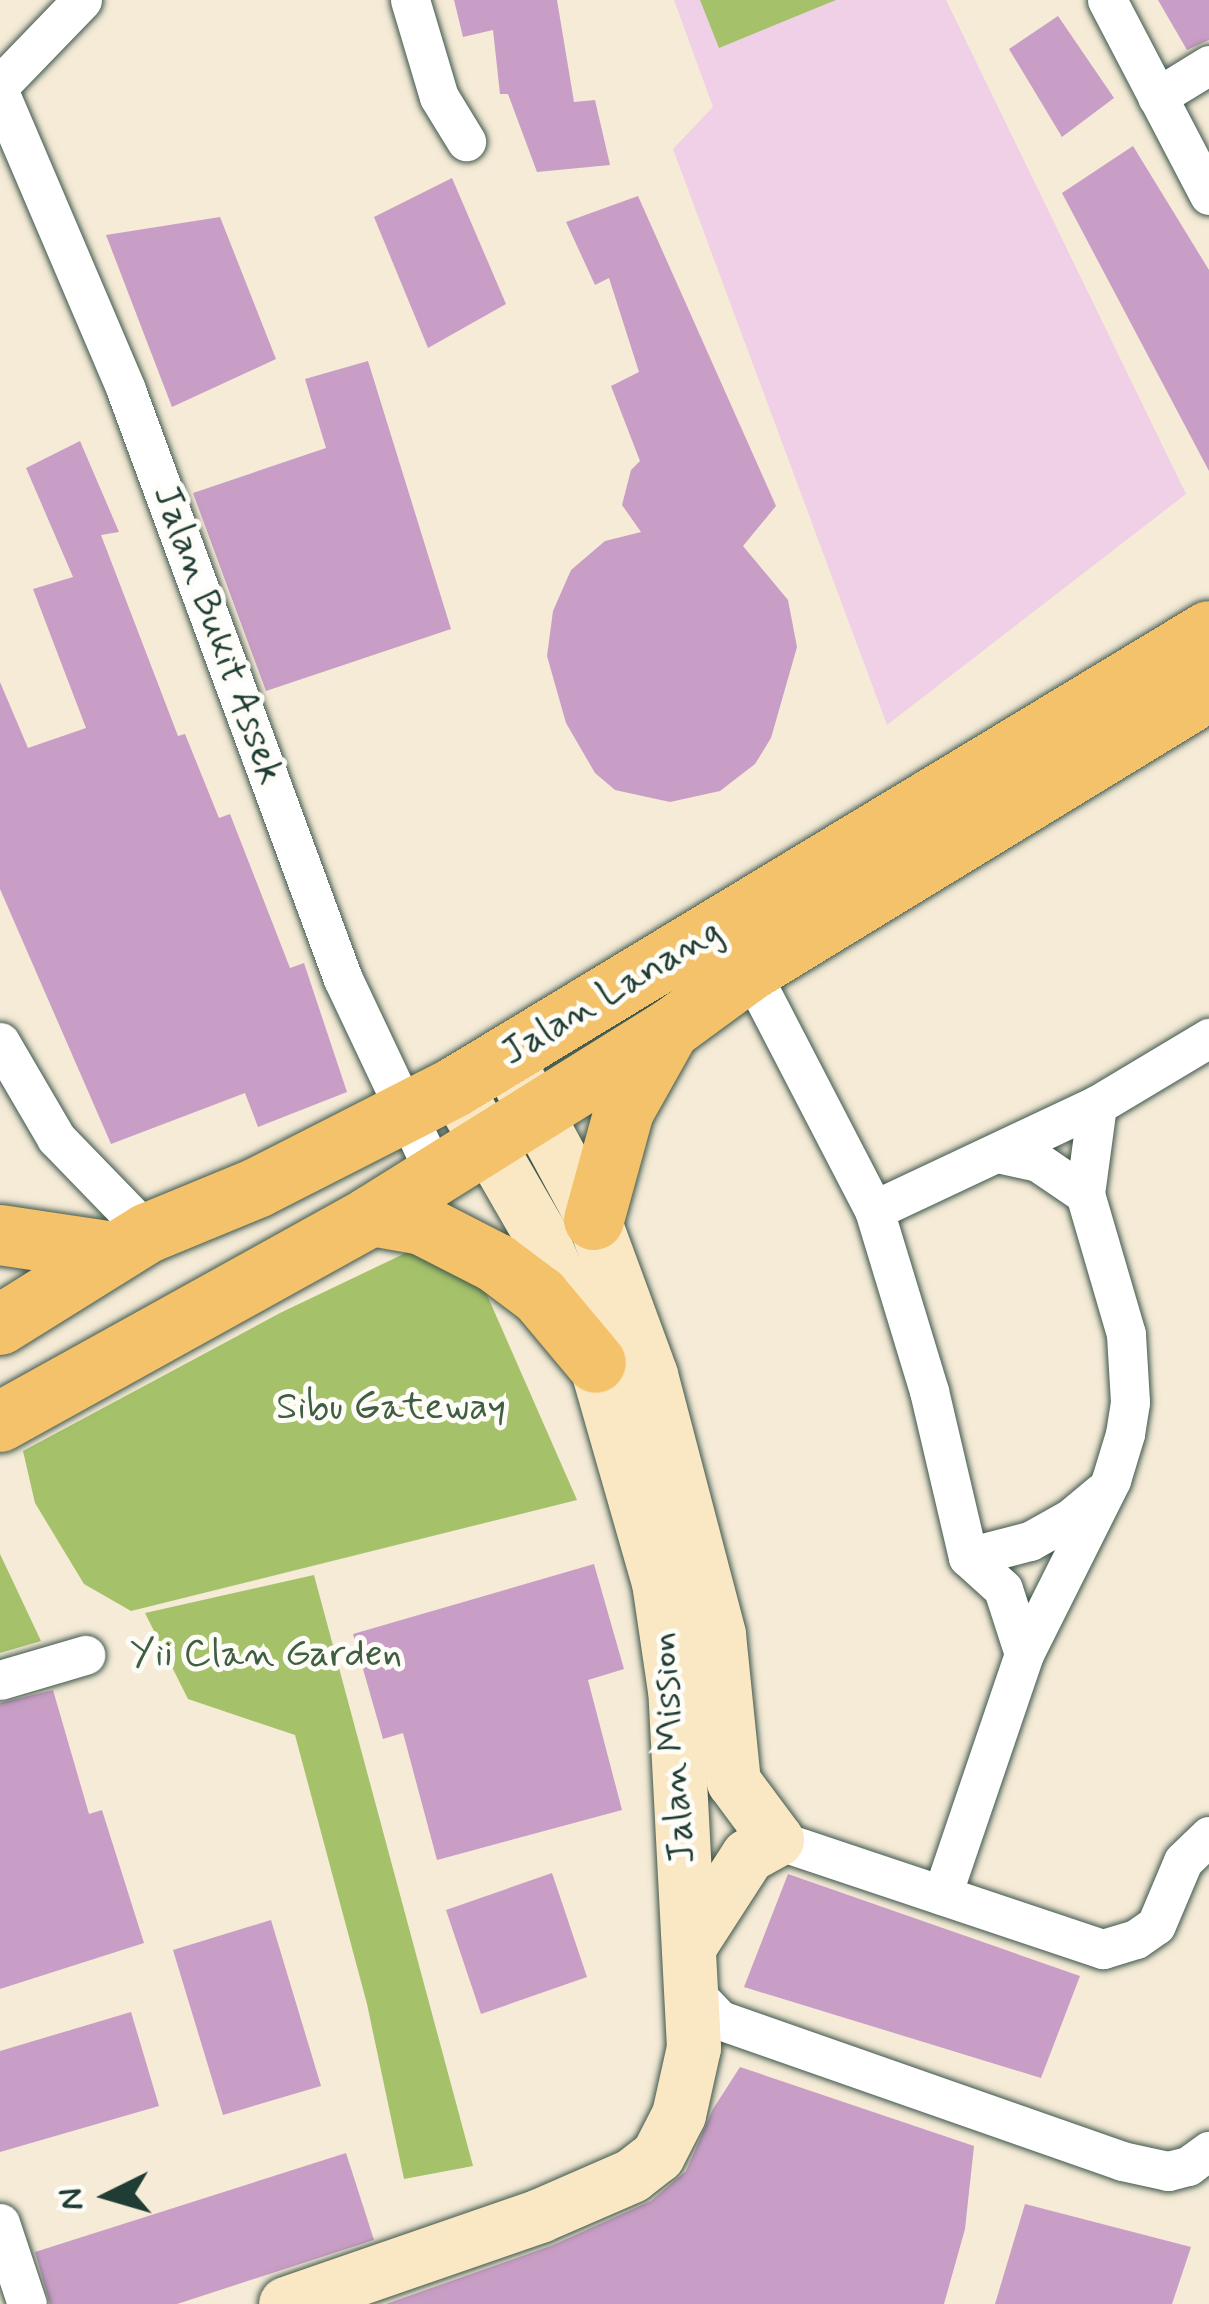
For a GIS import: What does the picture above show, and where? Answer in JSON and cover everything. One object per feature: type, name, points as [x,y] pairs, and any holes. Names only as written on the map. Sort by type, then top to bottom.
[{"type":"main road","name":"Jalan Lanang","points":[[0,1325],[131,1243],[257,1188],[430,1101],[1209,631]]},
{"type":"main road","name":"Jalan Lanang","points":[[0,1422],[124,1349],[371,1216],[672,1028],[750,971],[1209,691]]},
{"type":"main road","points":[[595,1220],[624,1111],[672,1028]]},
{"type":"main road","points":[[371,1216],[422,1225],[496,1263],[540,1296],[596,1363]]},
{"type":"main road","points":[[0,1235],[131,1243]]},
{"type":"main road","points":[[0,1360],[124,1349]]},
{"type":"street","points":[[0,89],[82,0]]},
{"type":"street","points":[[410,0],[439,97],[466,141]]},
{"type":"street","points":[[1107,0],[1209,195]]},
{"type":"street","points":[[1157,97],[1209,65]]},
{"type":"street","name":"Jalan Bukit Assek","points":[[0,89],[126,390],[344,979],[430,1101],[436,1176]]},
{"type":"street","points":[[750,971],[874,1210],[929,1391],[968,1557],[1003,1588],[1024,1654]]},
{"type":"street","points":[[874,1210],[1097,1105],[1209,1038]]},
{"type":"street","points":[[0,1042],[56,1138],[131,1243]]},
{"type":"street","name":"Jalan Mission","points":[[286,2304],[592,2197],[658,2156],[680,2114],[694,2048],[675,1690],[659,1582],[596,1363],[539,1232],[512,1128],[506,1056]]},
{"type":"street","name":"Jalan Mission","points":[[430,1101],[512,1128],[595,1220],[651,1375],[696,1534],[719,1636],[734,1782],[777,1840]]},
{"type":"street","points":[[942,1895],[1024,1654],[1109,1486],[1126,1434],[1126,1334],[1085,1194],[1097,1105]]},
{"type":"street","points":[[998,1153],[1038,1162],[1085,1194]]},
{"type":"street","points":[[968,1557],[1006,1549],[1057,1527],[1109,1486]]},
{"type":"street","points":[[0,1680],[85,1655]]},
{"type":"street","points":[[1209,1836],[1183,1861],[1156,1925],[1136,1939],[1103,1949],[777,1840],[748,1856],[693,1970],[720,2020],[1122,2161],[1168,2171],[1189,2166],[1209,2151]]},
{"type":"street","points":[[0,2223],[28,2304]]},
{"type":"street","points":[[345,2304],[392,2268]]},
{"type":"shaded area","points":[[674,0],[946,0],[1186,494],[887,725],[673,149],[713,107]]},
{"type":"green space","points":[[700,0],[836,0],[719,48]]},
{"type":"green space","name":"Sibu Gateway","points":[[414,1249],[473,1263],[577,1500],[131,1611],[84,1584],[35,1503],[23,1451],[280,1313]]},
{"type":"green space","points":[[0,1554],[41,1641],[0,1653]]},
{"type":"green space","name":"Yii Clan Garden","points":[[314,1575],[473,2166],[404,2179],[367,2004],[295,1735],[188,1699],[145,1613]]},
{"type":"building","points":[[454,0],[557,0],[574,102],[595,100],[610,165],[537,172],[508,94],[500,94],[493,30],[463,37]]},
{"type":"building","points":[[1158,0],[1209,0],[1209,40],[1187,50]]},
{"type":"building","points":[[1058,16],[1114,98],[1062,137],[1009,49]]},
{"type":"building","points":[[1133,146],[1209,270],[1209,471],[1062,193]]},
{"type":"building","points":[[452,178],[506,304],[428,348],[374,217]]},
{"type":"building","points":[[638,196],[776,506],[743,546],[788,600],[797,647],[771,738],[755,764],[720,791],[670,802],[615,790],[595,773],[566,723],[547,656],[553,611],[571,570],[605,541],[641,532],[622,505],[631,470],[640,461],[611,386],[639,372],[609,278],[595,285],[566,222]]},
{"type":"building","points":[[220,217],[276,359],[172,407],[106,235]]},
{"type":"building","points":[[368,361],[451,629],[266,691],[193,493],[326,448],[305,379]]},
{"type":"building","points":[[80,441],[119,532],[101,535],[178,736],[185,734],[219,818],[230,814],[290,968],[304,963],[347,1092],[258,1127],[245,1093],[111,1144],[0,889],[0,682],[28,748],[86,728],[33,589],[73,577],[26,468]]},
{"type":"building","points":[[594,1564],[624,1669],[588,1680],[622,1810],[437,1860],[403,1733],[383,1739],[353,1634]]},
{"type":"building","points":[[53,1690],[89,1814],[102,1810],[144,1943],[0,1989],[0,1703]]},
{"type":"building","points":[[552,1873],[587,1977],[481,2014],[446,1910]]},
{"type":"building","points":[[788,1874],[1080,1976],[1041,2078],[744,1987]]},
{"type":"building","points":[[271,1920],[321,2086],[223,2115],[173,1950]]},
{"type":"building","points":[[131,2012],[159,2106],[0,2152],[0,2051]]},
{"type":"building","points":[[740,2067],[974,2146],[965,2229],[944,2304],[386,2304],[553,2245],[651,2201],[686,2171],[713,2109]]},
{"type":"building","points":[[346,2153],[374,2240],[177,2304],[50,2304],[35,2252]]},
{"type":"building","points":[[1025,2204],[1191,2247],[1172,2304],[995,2304]]}]
